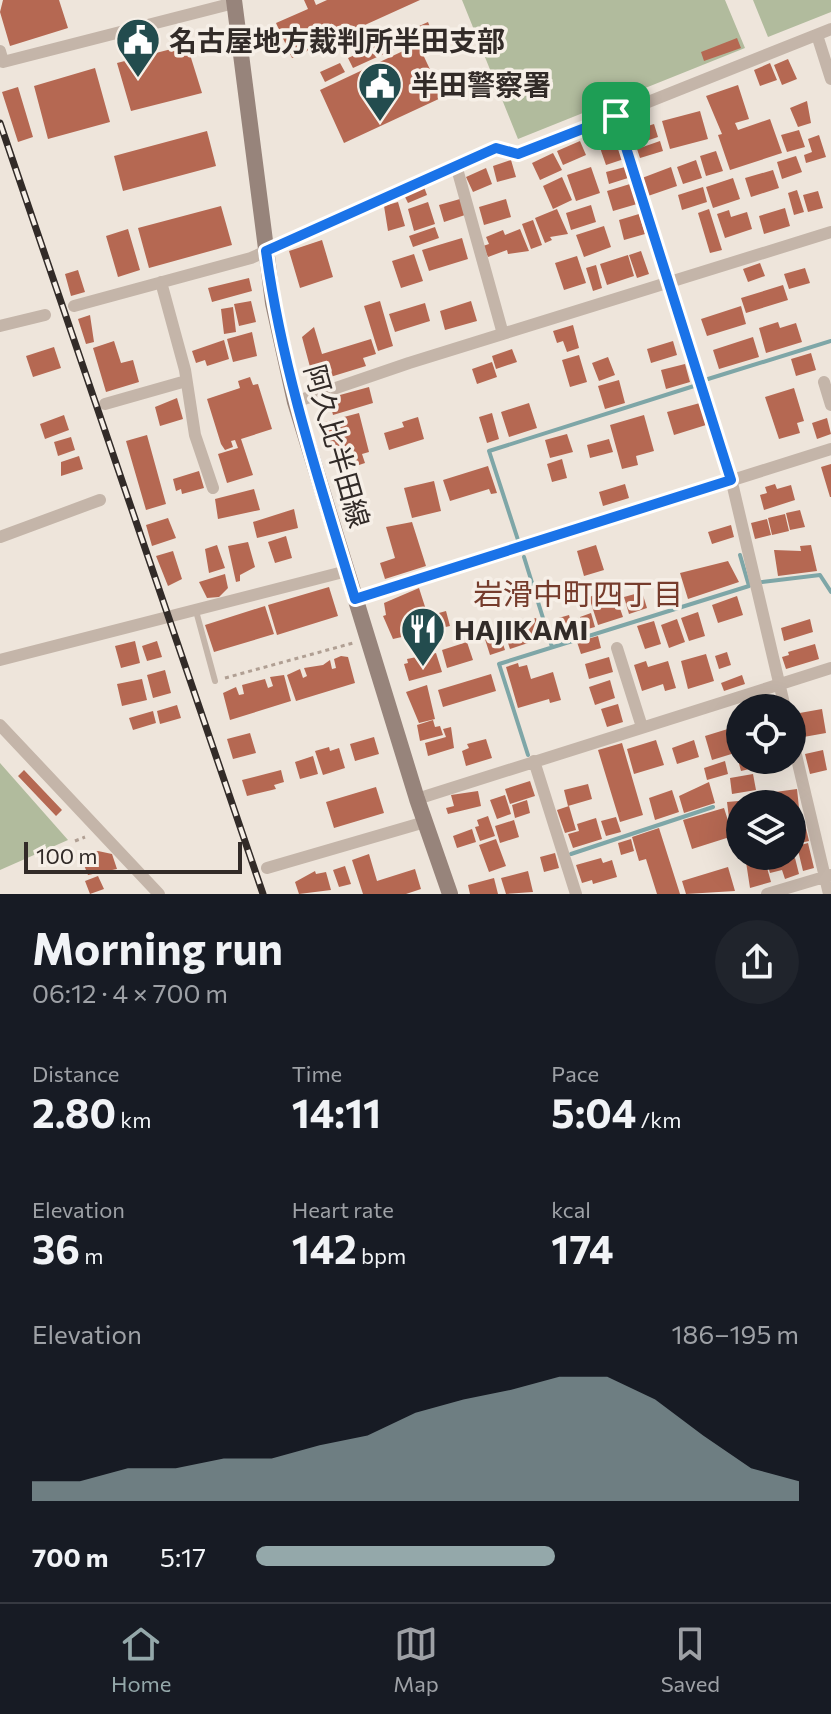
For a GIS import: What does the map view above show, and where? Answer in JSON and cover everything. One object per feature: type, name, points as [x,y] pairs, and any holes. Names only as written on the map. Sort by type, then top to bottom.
[{"type":"main road","name":"阿久比半田線","points":[[234,1],[273,303],[295,402],[417,799],[450,894]]},
{"type":"street","points":[[0,51],[3,62],[234,1]]},
{"type":"street","points":[[74,306],[266,251],[496,148],[518,154],[831,29]]},
{"type":"street","points":[[817,35],[831,79]]},
{"type":"street","points":[[616,116],[731,480],[782,694]]},
{"type":"street","points":[[456,165],[503,334]]},
{"type":"street","points":[[295,402],[831,232]]},
{"type":"street","points":[[161,282],[186,381],[195,435],[213,488]]},
{"type":"street","points":[[0,326],[45,315]]},
{"type":"street","points":[[105,404],[186,381]]},
{"type":"street","points":[[824,382],[831,405]]},
{"type":"street","points":[[355,599],[831,449]]},
{"type":"street","points":[[0,537],[100,500]]},
{"type":"street","points":[[0,660],[347,571]]},
{"type":"street","points":[[617,648],[642,727]]},
{"type":"street","points":[[417,799],[831,668]]},
{"type":"street","points":[[0,725],[159,894]]},
{"type":"street","points":[[534,761],[576,894]]},
{"type":"street","points":[[801,774],[828,875],[829,894]]},
{"type":"street","points":[[267,868],[425,822]]},
{"type":"street","points":[[767,894],[828,875]]},
{"type":"lane","points":[[196,611],[215,681]]},
{"type":"path","points":[[215,681],[353,643]]},
{"type":"green space","points":[[462,0],[725,0],[745,48],[518,139]]},
{"type":"green space","points":[[753,0],[831,0],[831,12],[768,37]]},
{"type":"green space","points":[[0,763],[68,840],[0,870]]},
{"type":"building","points":[[3,0],[59,0],[68,28],[10,46],[0,12]]},
{"type":"building","points":[[304,0],[314,0],[316,5],[327,0],[420,0],[292,58],[276,23],[308,9]]},
{"type":"building","points":[[428,22],[432,32],[353,68],[348,58]]},
{"type":"building","points":[[737,38],[741,48],[704,61],[701,52]]},
{"type":"building","points":[[418,44],[443,97],[344,143],[320,90]]},
{"type":"building","points":[[187,45],[202,93],[131,111],[117,63]]},
{"type":"building","points":[[788,59],[797,79],[782,85],[774,65]]},
{"type":"building","points":[[340,63],[345,72],[325,82],[320,72]]},
{"type":"building","points":[[770,63],[777,80],[760,86],[754,70]]},
{"type":"building","points":[[95,68],[110,122],[48,139],[34,86]]},
{"type":"building","points":[[738,85],[749,119],[735,123],[738,130],[770,119],[782,153],[730,170],[718,135],[722,134],[706,96]]},
{"type":"building","points":[[18,87],[33,137],[18,142],[2,92]]},
{"type":"building","points":[[807,101],[811,123],[798,127],[790,108]]},
{"type":"building","points":[[700,111],[708,139],[670,149],[662,121]]},
{"type":"building","points":[[654,124],[658,137],[634,145],[629,132]]},
{"type":"building","points":[[799,130],[805,147],[787,152],[781,135]]},
{"type":"building","points":[[207,131],[216,166],[123,191],[114,156]]},
{"type":"building","points":[[819,135],[826,157],[806,163],[804,155],[812,152],[808,139]]},
{"type":"building","points":[[616,136],[624,159],[606,165],[598,142]]},
{"type":"building","points":[[580,141],[586,155],[563,165],[557,151]]},
{"type":"building","points":[[660,141],[663,151],[640,158],[637,149]]},
{"type":"building","points":[[716,151],[723,171],[706,176],[700,156]]},
{"type":"building","points":[[553,153],[562,170],[540,180],[532,163]]},
{"type":"building","points":[[796,156],[802,172],[782,179],[777,162]]},
{"type":"building","points":[[511,160],[516,177],[497,182],[493,166]]},
{"type":"building","points":[[696,160],[702,178],[683,184],[677,167]]},
{"type":"building","points":[[591,167],[600,193],[576,201],[567,175]]},
{"type":"building","points":[[625,167],[628,178],[609,184],[606,172]]},
{"type":"building","points":[[671,167],[677,186],[648,196],[642,178]]},
{"type":"building","points":[[486,168],[492,184],[473,192],[466,177]]},
{"type":"building","points":[[773,170],[779,188],[751,197],[745,178]]},
{"type":"building","points":[[562,177],[572,200],[553,209],[543,186]]},
{"type":"building","points":[[733,178],[740,199],[713,208],[706,187]]},
{"type":"building","points":[[630,184],[637,204],[613,211],[607,191]]},
{"type":"building","points":[[424,187],[427,195],[408,203],[404,195]]},
{"type":"building","points":[[703,187],[707,202],[682,210],[678,195]]},
{"type":"building","points":[[797,190],[804,212],[794,215],[788,193]]},
{"type":"building","points":[[818,191],[823,208],[808,212],[803,195]]},
{"type":"building","points":[[460,199],[465,215],[444,222],[439,205]]},
{"type":"building","points":[[506,199],[511,217],[484,225],[479,207]]},
{"type":"building","points":[[398,202],[405,226],[388,231],[384,206]]},
{"type":"building","points":[[428,202],[435,224],[414,231],[408,209]]},
{"type":"building","points":[[591,205],[596,222],[571,230],[566,213]]},
{"type":"building","points":[[221,206],[232,245],[149,268],[138,228]]},
{"type":"building","points":[[785,208],[790,226],[764,234],[759,216]]},
{"type":"building","points":[[557,209],[568,234],[550,237],[552,240],[545,243],[535,218]]},
{"type":"building","points":[[709,209],[722,250],[710,253],[698,213]]},
{"type":"building","points":[[729,210],[731,217],[747,212],[752,229],[725,238],[717,214]]},
{"type":"building","points":[[639,214],[645,234],[624,240],[619,220]]},
{"type":"building","points":[[533,220],[542,245],[531,249],[522,224]]},
{"type":"building","points":[[604,226],[611,247],[584,257],[576,235]]},
{"type":"building","points":[[435,227],[439,238],[413,247],[409,236]]},
{"type":"building","points":[[128,229],[140,270],[118,277],[106,236]]},
{"type":"building","points":[[520,229],[529,251],[508,254],[507,250],[488,257],[483,246],[489,244],[486,237],[503,230],[505,235]]},
{"type":"building","points":[[462,238],[468,259],[429,271],[422,250]]},
{"type":"building","points":[[322,240],[333,277],[300,288],[289,251]]},
{"type":"building","points":[[641,251],[649,274],[637,278],[629,255]]},
{"type":"building","points":[[414,254],[423,281],[401,288],[392,261]]},
{"type":"building","points":[[628,255],[634,276],[607,285],[600,264]]},
{"type":"building","points":[[577,256],[586,283],[564,290],[555,263]]},
{"type":"building","points":[[760,263],[765,276],[748,282],[743,269]]},
{"type":"building","points":[[596,265],[602,288],[593,291],[586,268]]},
{"type":"building","points":[[805,268],[810,283],[789,289],[784,274]]},
{"type":"building","points":[[78,270],[85,292],[71,296],[65,274]]},
{"type":"building","points":[[249,278],[252,291],[212,302],[208,288]]},
{"type":"building","points":[[783,285],[788,300],[746,313],[741,298]]},
{"type":"building","points":[[251,301],[256,322],[239,326],[234,304]]},
{"type":"building","points":[[380,301],[393,346],[378,351],[364,306]]},
{"type":"building","points":[[471,301],[477,321],[445,330],[440,311]]},
{"type":"building","points":[[425,303],[430,321],[395,332],[389,314]]},
{"type":"building","points":[[741,306],[746,324],[707,336],[701,319]]},
{"type":"building","points":[[233,307],[236,332],[224,334],[221,309]]},
{"type":"building","points":[[90,315],[94,342],[86,344],[78,319]]},
{"type":"building","points":[[778,322],[780,328],[796,323],[802,342],[766,353],[759,328]]},
{"type":"building","points":[[573,325],[579,348],[567,352],[563,341],[557,343],[553,331]]},
{"type":"building","points":[[314,327],[322,354],[371,339],[376,354],[363,358],[366,366],[314,382],[302,337]]},
{"type":"building","points":[[252,332],[257,356],[233,362],[227,339]]},
{"type":"building","points":[[753,337],[759,357],[719,369],[713,350]]},
{"type":"building","points":[[224,340],[229,359],[207,366],[205,360],[196,363],[192,351]]},
{"type":"building","points":[[114,341],[121,363],[133,360],[139,382],[106,392],[93,348]]},
{"type":"building","points":[[673,341],[677,355],[651,363],[647,349]]},
{"type":"building","points":[[54,347],[61,368],[33,377],[26,356]]},
{"type":"building","points":[[512,349],[517,362],[496,369],[492,356]]},
{"type":"building","points":[[811,353],[816,370],[796,376],[791,359]]},
{"type":"building","points":[[579,355],[587,382],[570,387],[562,360]]},
{"type":"building","points":[[608,357],[615,375],[599,381],[592,363]]},
{"type":"building","points":[[492,362],[497,377],[477,384],[472,369]]},
{"type":"building","points":[[685,364],[690,382],[666,389],[661,370]]},
{"type":"building","points":[[250,377],[253,385],[258,384],[272,429],[241,439],[253,475],[227,483],[218,454],[238,448],[235,440],[231,441],[233,447],[225,450],[221,444],[207,399],[240,388],[238,381]]},
{"type":"building","points":[[619,380],[625,403],[605,409],[598,386]]},
{"type":"building","points":[[369,387],[373,403],[333,415],[329,398]]},
{"type":"building","points":[[794,388],[804,421],[797,423],[800,433],[779,439],[765,397]]},
{"type":"building","points":[[177,398],[183,419],[160,426],[155,407]]},
{"type":"building","points":[[529,403],[537,428],[509,437],[501,412]]},
{"type":"building","points":[[700,403],[706,425],[674,435],[667,412]]},
{"type":"building","points":[[359,413],[369,452],[362,454],[365,463],[356,466],[353,456],[336,461],[325,422]]},
{"type":"building","points":[[492,413],[499,439],[487,443],[479,417]]},
{"type":"building","points":[[64,415],[69,430],[45,439],[40,424]]},
{"type":"building","points":[[644,415],[654,451],[636,456],[638,465],[622,469],[610,425]]},
{"type":"building","points":[[418,417],[424,439],[389,450],[384,433],[404,427],[402,422]]},
{"type":"building","points":[[827,418],[831,434],[817,439],[812,423]]},
{"type":"building","points":[[567,434],[573,452],[550,458],[545,440]]},
{"type":"building","points":[[147,435],[166,504],[146,510],[126,441]]},
{"type":"building","points":[[71,437],[75,450],[58,456],[54,442]]},
{"type":"building","points":[[609,439],[613,452],[590,458],[587,445]]},
{"type":"building","points":[[79,456],[83,469],[61,476],[61,462]]},
{"type":"building","points":[[562,459],[567,478],[552,482],[547,464]]},
{"type":"building","points":[[831,464],[831,497],[830,497],[821,467]]},
{"type":"building","points":[[488,466],[497,493],[491,494],[489,489],[450,501],[443,480]]},
{"type":"building","points":[[199,471],[204,488],[182,494],[181,489],[176,491],[173,479]]},
{"type":"building","points":[[434,481],[441,511],[412,518],[404,488]]},
{"type":"building","points":[[625,484],[629,498],[603,506],[599,492]]},
{"type":"building","points":[[775,484],[777,489],[791,485],[795,500],[764,510],[760,495],[767,493],[765,487]]},
{"type":"building","points":[[254,489],[260,510],[218,519],[215,499]]},
{"type":"building","points":[[294,509],[298,528],[257,538],[253,522]]},
{"type":"building","points":[[800,510],[805,527],[790,530],[786,513]]},
{"type":"building","points":[[785,514],[789,531],[772,535],[768,518]]},
{"type":"building","points":[[168,518],[176,538],[152,546],[146,525]]},
{"type":"building","points":[[767,519],[771,535],[755,539],[751,523]]},
{"type":"building","points":[[412,522],[426,566],[385,579],[380,563],[395,558],[386,527]]},
{"type":"building","points":[[731,525],[734,537],[712,544],[708,532]]},
{"type":"building","points":[[286,536],[292,558],[275,563],[268,542]]},
{"type":"building","points":[[248,542],[255,567],[240,575],[240,581],[236,582],[228,546]]},
{"type":"building","points":[[217,545],[225,568],[209,573],[205,549]]},
{"type":"building","points":[[596,545],[604,570],[584,576],[577,551]]},
{"type":"building","points":[[811,545],[817,571],[778,576],[774,550],[801,551],[800,546]]},
{"type":"building","points":[[173,551],[182,579],[168,586],[156,556]]},
{"type":"building","points":[[728,561],[739,582],[688,599],[680,573]]},
{"type":"building","points":[[225,574],[228,588],[219,597],[207,598],[199,582]]},
{"type":"building","points":[[329,587],[338,616],[277,635],[268,605]]},
{"type":"building","points":[[419,588],[428,616],[446,611],[450,626],[393,639],[383,616],[386,615],[384,603]]},
{"type":"building","points":[[642,592],[647,608],[629,614],[624,597]]},
{"type":"building","points":[[601,593],[603,601],[616,597],[623,617],[598,625],[589,597]]},
{"type":"building","points":[[737,596],[743,615],[718,623],[712,605]]},
{"type":"building","points":[[265,606],[274,634],[214,652],[205,625]]},
{"type":"building","points":[[698,612],[705,636],[689,641],[681,618]]},
{"type":"building","points":[[591,613],[595,627],[584,630],[580,617]]},
{"type":"building","points":[[569,615],[574,633],[560,637],[555,619]]},
{"type":"building","points":[[536,618],[543,638],[510,649],[503,628]]},
{"type":"building","points":[[677,619],[685,642],[669,648],[661,625]]},
{"type":"building","points":[[810,619],[813,632],[784,641],[781,628]]},
{"type":"building","points":[[654,621],[661,644],[645,649],[637,626]]},
{"type":"building","points":[[499,632],[505,650],[490,655],[484,636]]},
{"type":"building","points":[[431,633],[435,647],[421,651],[417,637]]},
{"type":"building","points":[[598,636],[601,648],[581,654],[577,642]]},
{"type":"building","points":[[135,641],[140,663],[121,668],[115,646]]},
{"type":"building","points":[[157,641],[162,657],[147,661],[142,646]]},
{"type":"building","points":[[467,642],[473,660],[447,668],[442,650]]},
{"type":"building","points":[[815,644],[819,659],[786,669],[782,657],[789,655],[788,652]]},
{"type":"building","points":[[727,652],[731,665],[719,669],[715,656]]},
{"type":"building","name":"HAJIKAMI","points":[[436,653],[442,672],[409,681],[404,664],[408,663],[407,659]]},
{"type":"building","points":[[706,654],[714,681],[688,689],[681,661]]},
{"type":"building","points":[[348,657],[355,683],[296,701],[287,675],[300,669],[303,678],[307,676],[304,668],[323,665],[330,660],[332,669],[336,668],[334,659]]},
{"type":"building","points":[[609,657],[613,672],[589,679],[585,664]]},
{"type":"building","points":[[646,661],[648,667],[668,661],[676,688],[665,691],[663,684],[642,691],[634,665]]},
{"type":"building","points":[[518,663],[519,667],[527,665],[531,679],[553,672],[561,700],[550,703],[549,699],[518,708],[506,667]]},
{"type":"building","points":[[165,670],[171,693],[153,698],[147,675]]},
{"type":"building","points":[[491,674],[496,691],[443,707],[438,690]]},
{"type":"building","points":[[284,675],[291,701],[230,720],[223,693],[236,687],[239,695],[244,694],[242,685],[265,679],[268,688],[273,686],[270,677]]},
{"type":"building","points":[[742,675],[745,684],[724,691],[721,683]]},
{"type":"building","points":[[142,679],[147,700],[122,706],[117,684]]},
{"type":"building","points":[[610,680],[615,698],[595,705],[589,687]]},
{"type":"building","points":[[427,685],[435,719],[419,723],[406,692]]},
{"type":"building","points":[[618,704],[623,722],[607,727],[601,709]]},
{"type":"building","points":[[177,705],[181,718],[160,724],[157,711]]},
{"type":"building","points":[[822,709],[826,733],[806,737],[806,712]]},
{"type":"building","points":[[153,711],[156,723],[133,730],[129,718]]},
{"type":"building","points":[[433,720],[435,727],[440,726],[443,735],[420,741],[417,725]]},
{"type":"building","points":[[451,727],[454,748],[428,756],[425,743],[446,737],[443,729]]},
{"type":"building","points":[[726,730],[726,756],[712,760],[705,736]]},
{"type":"building","points":[[250,733],[256,753],[233,759],[227,739]]},
{"type":"building","points":[[374,737],[379,754],[355,761],[350,744]]},
{"type":"building","points":[[486,739],[492,758],[466,766],[462,751],[469,748],[467,744]]},
{"type":"building","points":[[656,740],[664,765],[634,774],[627,749]]},
{"type":"building","points":[[694,740],[699,757],[677,764],[672,748]]},
{"type":"building","points":[[622,743],[643,815],[620,822],[598,750]]},
{"type":"building","points":[[329,747],[330,751],[339,748],[345,768],[323,775],[315,751]]},
{"type":"building","points":[[823,750],[827,770],[810,774],[806,754]]},
{"type":"building","points":[[313,756],[318,774],[300,779],[295,762]]},
{"type":"building","points":[[725,761],[728,774],[707,780],[704,768]]},
{"type":"building","points":[[24,770],[62,810],[56,816],[18,776]]},
{"type":"building","points":[[281,770],[284,782],[274,785],[276,789],[247,796],[242,780]]},
{"type":"building","points":[[753,774],[756,790],[732,790],[730,778]]},
{"type":"building","points":[[530,781],[535,796],[510,804],[505,789]]},
{"type":"building","points":[[709,782],[715,803],[684,813],[679,796]]},
{"type":"building","points":[[588,784],[592,799],[568,806],[564,790]]},
{"type":"building","points":[[376,787],[384,813],[334,828],[326,802]]},
{"type":"building","points":[[672,790],[679,812],[655,820],[649,798]]},
{"type":"building","points":[[478,791],[481,806],[448,814],[446,808],[454,806],[451,795]]},
{"type":"building","points":[[505,795],[511,814],[497,819],[490,800]]},
{"type":"building","points":[[527,800],[530,813],[515,818],[512,805]]},
{"type":"building","points":[[569,806],[576,830],[565,833],[557,810]]},
{"type":"building","points":[[724,808],[726,838],[692,849],[683,820]]},
{"type":"building","points":[[488,816],[495,836],[480,841],[475,827],[479,826],[477,820]]},
{"type":"building","points":[[616,817],[621,832],[606,836],[601,821]]},
{"type":"building","points":[[596,818],[602,839],[573,848],[568,834],[579,831],[577,824]]},
{"type":"building","points":[[514,820],[519,837],[500,843],[495,826]]},
{"type":"building","points":[[659,828],[680,894],[657,894],[646,859],[639,861],[632,837]]},
{"type":"building","points":[[472,829],[476,842],[457,848],[453,836]]},
{"type":"building","points":[[496,839],[506,866],[489,872],[479,845]]},
{"type":"building","points":[[631,839],[634,851],[621,855],[618,843]]},
{"type":"building","points":[[806,844],[814,868],[803,871],[806,870]]},
{"type":"building","points":[[98,851],[112,854],[117,869],[88,875],[84,865],[91,863],[88,854]]},
{"type":"building","points":[[555,853],[559,868],[544,872],[540,857]]},
{"type":"building","points":[[369,854],[377,881],[415,869],[421,889],[406,894],[363,894],[352,860]]},
{"type":"building","points":[[601,858],[603,863],[612,860],[617,877],[593,884],[592,880],[582,883],[576,865]]},
{"type":"building","points":[[345,866],[351,884],[339,887],[333,870]]},
{"type":"building","points":[[726,868],[735,891],[686,894],[682,881]]},
{"type":"building","points":[[747,870],[768,870],[771,882],[750,888]]},
{"type":"building","points":[[782,870],[798,870],[799,874],[785,879]]},
{"type":"building","points":[[315,871],[316,874],[326,872],[331,890],[299,894],[295,882]]},
{"type":"building","points":[[528,871],[533,892],[506,894],[501,878]]},
{"type":"building","points":[[98,876],[104,889],[90,894],[85,881]]},
{"type":"building","points":[[494,878],[498,894],[470,894],[468,885]]},
{"type":"waterway","points":[[708,379],[831,341]]},
{"type":"waterway","points":[[518,540],[489,451],[694,386]]},
{"type":"waterway","points":[[528,755],[499,664],[749,586],[740,555]]},
{"type":"waterway","points":[[524,557],[552,647]]},
{"type":"waterway","points":[[762,582],[820,575],[831,592]]},
{"type":"waterway","points":[[571,854],[713,807]]},
{"type":"railway","points":[[0,123],[263,894]]},
{"type":"place","name":"名古屋地方裁判所半田支部","points":[[138,79]]},
{"type":"place","name":"半田警察署","points":[[380,123]]},
{"type":"place","name":"HAJIKAMI","points":[[423,668]]},
{"type":"district","name":"岩滑中町四丁目","points":[[578,592]]},
{"type":"route","points":[[616,116],[731,480],[355,599],[295,402],[273,303],[266,251],[496,148],[518,154],[616,116]]}]
